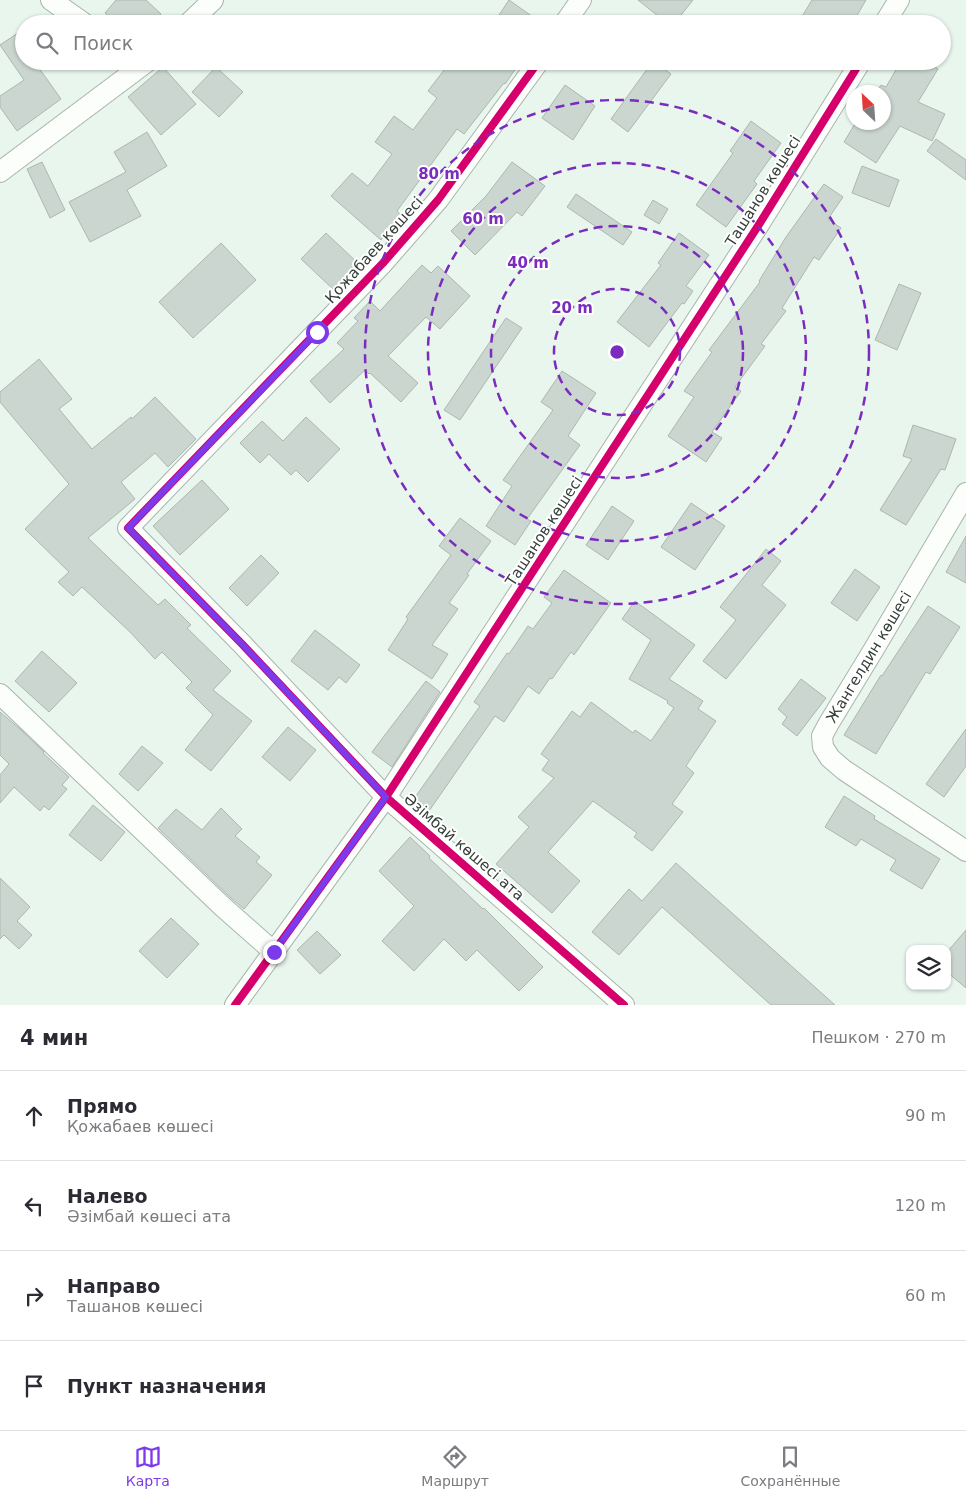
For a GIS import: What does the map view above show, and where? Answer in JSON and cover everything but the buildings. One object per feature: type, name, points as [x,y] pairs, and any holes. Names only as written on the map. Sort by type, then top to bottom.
[{"type":"street","points":[[51,0],[72,15]]},
{"type":"street","points":[[197,15],[213,0]]},
{"type":"street","points":[[570,15],[581,0]]},
{"type":"street","points":[[890,15],[899,0]]},
{"type":"street","points":[[0,172],[134,70]]},
{"type":"street","name":"Қожабаев көшесі","points":[[128,528],[395,249],[438,200],[532,70]]},
{"type":"street","name":"Ташанов көшесі","points":[[235,1005],[386,797],[752,234],[854,70]]},
{"type":"street","name":"Жангелдин көшесі","points":[[966,493],[822,736],[823,747],[830,758],[844,770],[966,851]]},
{"type":"street","name":"Әзімбай көшесі ата","points":[[128,528],[242,644],[386,797],[624,1005]]},
{"type":"street","points":[[0,694],[223,907],[274,952]]},
{"type":"cycle path","points":[[532,70],[438,200],[383,263],[128,528],[242,644],[386,797],[624,1005]]},
{"type":"cycle path","points":[[235,1005],[386,797],[758,226],[855,70]]},
{"type":"route","points":[[274,952],[386,797],[242,644],[128,528],[317,332]]}]
